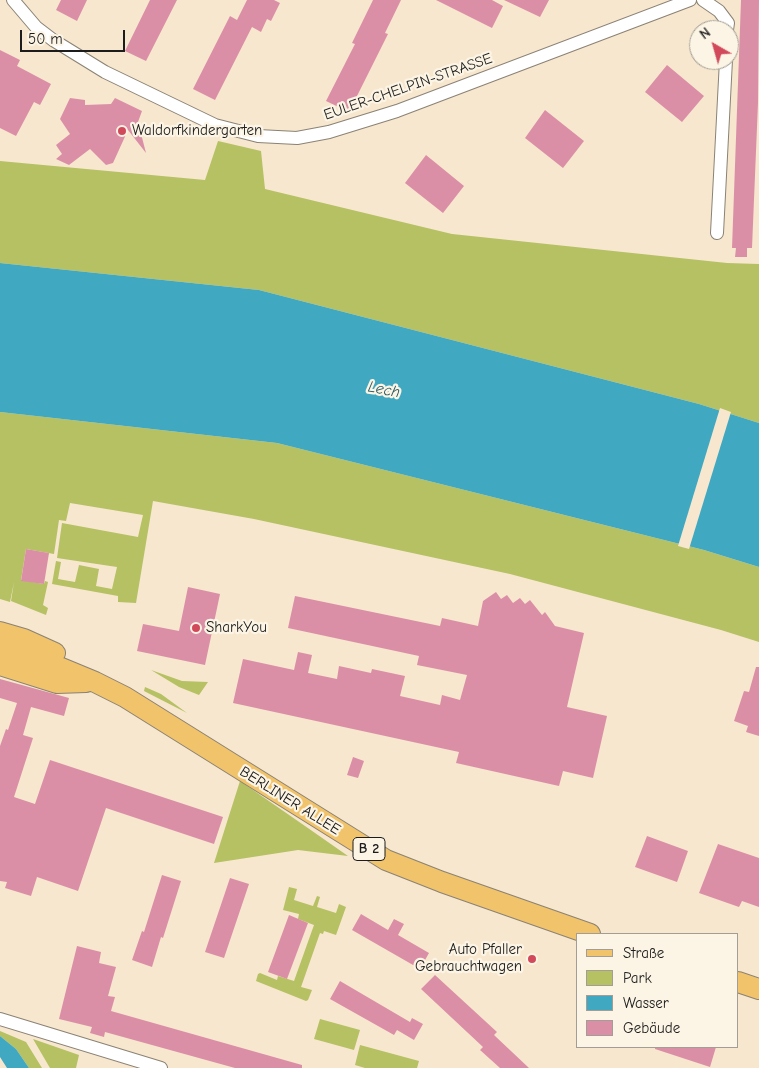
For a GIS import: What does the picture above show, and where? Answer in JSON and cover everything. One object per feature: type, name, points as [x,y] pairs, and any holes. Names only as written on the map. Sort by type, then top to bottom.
[{"type":"main road","points":[[0,632],[24,639],[72,661],[95,682]]},
{"type":"main road","name":"BERLINER ALLEE","points":[[0,648],[37,658],[95,682],[125,697],[386,860],[442,882],[587,933]]},
{"type":"main road","points":[[0,665],[57,683],[95,682]]},
{"type":"main road","points":[[739,982],[759,989]]},
{"type":"street","name":"EULER-CHELPIN-STRASSE","points":[[13,0],[36,27],[105,72],[215,125],[258,136],[296,138],[329,132],[397,111],[690,0]]},
{"type":"street","points":[[703,0],[719,11],[726,20]]},
{"type":"street","points":[[717,234],[725,70]]},
{"type":"street","points":[[0,1019],[161,1068]]},
{"type":"green space","points":[[218,141],[261,151],[265,189],[452,234],[727,263],[759,264],[759,423],[699,404],[259,290],[0,263],[0,161],[205,180]]},
{"type":"green space","points":[[0,412],[277,443],[704,550],[759,567],[759,642],[721,630],[510,574],[254,519],[153,501],[136,603],[118,602],[118,596],[52,584],[56,561],[61,562],[58,579],[75,582],[79,565],[99,569],[96,586],[112,589],[117,567],[57,558],[62,523],[138,537],[143,515],[70,503],[66,521],[59,520],[54,554],[26,549],[21,580],[44,584],[45,581],[48,582],[43,605],[48,608],[46,615],[11,601],[14,582],[10,602],[0,599]]},
{"type":"green space","points":[[151,670],[182,681],[208,682],[199,695],[179,687]]},
{"type":"green space","points":[[145,687],[161,694],[187,713],[144,691]]},
{"type":"green space","points":[[240,781],[348,856],[298,850],[214,863]]},
{"type":"green space","points":[[289,887],[297,889],[294,900],[313,906],[317,896],[320,897],[317,907],[336,913],[339,904],[346,907],[336,935],[324,931],[323,934],[320,933],[301,987],[312,990],[306,1001],[256,981],[260,973],[277,980],[278,976],[294,981],[314,925],[298,919],[299,914],[283,910]]},
{"type":"green space","points":[[320,1019],[360,1030],[354,1050],[314,1039]]},
{"type":"green space","points":[[0,1031],[26,1042],[42,1068],[29,1068],[16,1049],[0,1036]]},
{"type":"green space","points":[[33,1039],[79,1055],[76,1068],[50,1068]]},
{"type":"green space","points":[[360,1045],[419,1061],[417,1068],[365,1068],[355,1065]]},
{"type":"water","name":"Lech","points":[[0,263],[259,290],[699,404],[759,423],[759,567],[704,550],[277,443],[0,412]]},
{"type":"water","points":[[0,1036],[16,1049],[29,1068],[7,1068],[0,1057]]},
{"type":"pier","points":[[720,408],[731,412],[689,549],[678,546]]},
{"type":"building","points":[[61,0],[87,0],[77,21],[56,10]]},
{"type":"building","points":[[150,0],[177,0],[146,61],[125,51]]},
{"type":"building","points":[[247,0],[274,0],[280,3],[271,21],[267,19],[261,32],[252,27],[215,100],[193,89],[230,16],[237,20]]},
{"type":"building","points":[[373,0],[401,0],[385,33],[388,34],[349,112],[326,101],[355,44],[352,43]]},
{"type":"building","points":[[436,0],[492,0],[503,6],[492,28]]},
{"type":"building","points":[[504,0],[549,0],[540,17]]},
{"type":"building","points":[[741,0],[759,0],[758,103],[752,248],[747,248],[747,257],[735,257],[736,248],[732,248]]},
{"type":"building","points":[[0,50],[20,60],[17,66],[51,84],[40,105],[34,102],[16,136],[0,128]]},
{"type":"building","points":[[667,65],[704,96],[682,122],[645,92]]},
{"type":"building","points":[[70,98],[85,100],[85,105],[111,104],[115,98],[142,111],[138,122],[146,153],[128,130],[113,163],[106,165],[90,149],[69,165],[56,159],[62,154],[56,145],[70,134],[60,119]]},
{"type":"building","points":[[545,110],[584,141],[563,168],[525,138]]},
{"type":"building","points":[[426,155],[464,186],[443,213],[405,183]]},
{"type":"building","points":[[26,549],[49,553],[44,584],[21,581]]},
{"type":"building","name":"SharkYou","points":[[188,587],[220,594],[205,665],[137,651],[143,624],[179,631]]},
{"type":"building","points":[[496,592],[501,599],[507,595],[513,603],[520,598],[525,604],[530,600],[542,615],[545,612],[555,626],[584,633],[567,707],[607,716],[593,778],[563,771],[559,786],[456,763],[459,752],[233,703],[243,659],[294,670],[298,652],[312,655],[308,673],[337,679],[339,666],[371,673],[372,669],[405,676],[400,696],[440,705],[442,695],[460,700],[467,675],[417,665],[419,656],[288,628],[295,596],[440,626],[442,618],[478,626],[483,601]]},
{"type":"building","points":[[756,667],[759,667],[759,736],[746,732],[748,726],[734,721],[744,691],[749,692]]},
{"type":"building","points":[[0,679],[69,698],[64,716],[31,707],[23,735],[33,738],[14,797],[35,804],[50,760],[223,817],[214,844],[106,808],[78,891],[37,877],[31,896],[5,888],[7,882],[0,881],[0,746],[6,729],[8,730],[17,703],[0,698]]},
{"type":"building","points":[[353,757],[364,761],[358,778],[347,775]]},
{"type":"building","points":[[647,836],[688,851],[677,882],[635,867]]},
{"type":"building","points":[[718,844],[759,858],[759,907],[742,901],[739,907],[699,893]]},
{"type":"building","points":[[162,875],[181,881],[152,967],[132,960],[142,931],[144,932]]},
{"type":"building","points":[[230,878],[249,884],[224,958],[205,952]]},
{"type":"building","points":[[361,914],[388,930],[394,919],[404,924],[398,935],[429,953],[420,969],[352,930]]},
{"type":"building","points":[[289,915],[308,923],[287,979],[268,972]]},
{"type":"building","points":[[77,946],[101,952],[99,963],[116,967],[108,996],[115,997],[111,1011],[302,1065],[302,1068],[235,1068],[105,1032],[104,1037],[90,1033],[92,1027],[59,1019]]},
{"type":"building","points":[[435,975],[497,1032],[494,1035],[529,1068],[500,1068],[480,1050],[483,1047],[421,989]]},
{"type":"building","points":[[340,981],[410,1022],[412,1018],[423,1024],[414,1040],[397,1030],[394,1035],[330,999]]},
{"type":"building","points":[[655,1048],[716,1048],[710,1067]]},
{"type":"place","name":"Waldorfkindergarten","points":[[122,131]]},
{"type":"place","name":"SharkYou","points":[[196,628]]},
{"type":"place","name":"Auto Pfaller Gebrauchtwagen","points":[[532,959]]}]
